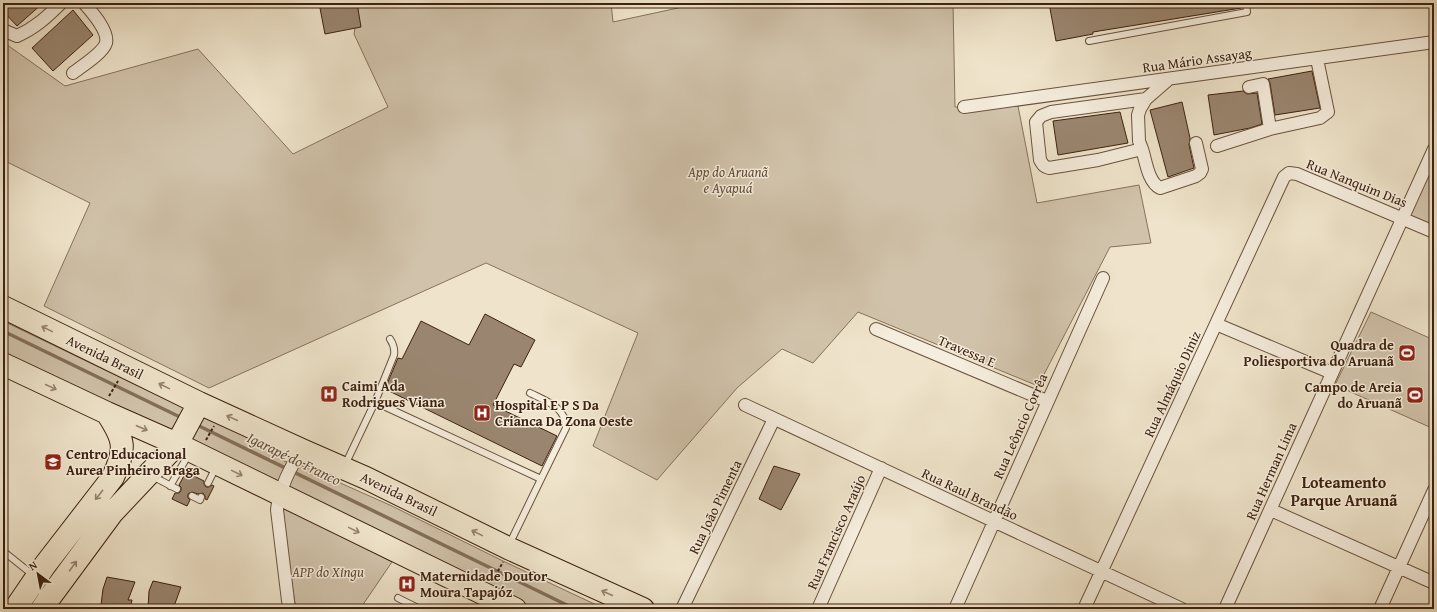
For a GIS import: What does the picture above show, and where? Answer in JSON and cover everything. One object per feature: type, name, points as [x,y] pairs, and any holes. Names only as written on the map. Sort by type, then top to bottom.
[{"type":"highway","name":"Avenida Brasil","points":[[3,307],[191,432],[218,464],[281,491],[486,592],[515,609]]},
{"type":"highway","name":"Avenida Brasil","points":[[3,364],[108,405],[191,432],[300,456],[344,468],[507,552],[643,609]]},
{"type":"highway","points":[[15,609],[36,578],[113,477],[120,462],[122,451],[121,439],[108,405]]},
{"type":"highway","points":[[42,609],[112,514],[191,432]]},
{"type":"street","points":[[3,30],[17,36],[29,31],[43,21],[61,3]]},
{"type":"street","points":[[73,73],[101,51],[106,43],[106,36],[102,26],[84,3]]},
{"type":"street","name":"Rua Mário Assayag","points":[[964,107],[1434,42]]},
{"type":"street","points":[[1217,146],[1270,129],[1320,118],[1328,112],[1317,59]]},
{"type":"street","points":[[1169,79],[1146,99],[1138,115],[1139,141],[1155,186],[1160,188],[1196,176],[1200,173],[1202,169],[1196,143]]},
{"type":"street","points":[[1249,86],[1263,84],[1270,129]]},
{"type":"street","points":[[1142,148],[1098,160],[1050,168],[1045,167],[1040,160],[1036,122],[1041,116],[1051,112],[1146,99]]},
{"type":"street","name":"Rua Herman Lima","points":[[1225,609],[1434,149]]},
{"type":"street","name":"Rua Nanquim Dias","points":[[1289,173],[1297,174],[1403,217],[1434,232]]},
{"type":"street","name":"Rua Almáquio Diniz","points":[[1084,609],[1284,177],[1289,173]]},
{"type":"street","name":"Rua Leôncio Corrêa","points":[[955,609],[1103,278]]},
{"type":"street","points":[[1216,324],[1332,373]]},
{"type":"street","name":"Travessa E","points":[[876,329],[1047,401]]},
{"type":"street","name":"Rua Raul Brandão","points":[[745,405],[1182,609]]},
{"type":"street","name":"Rua João Pimenta","points":[[682,609],[774,419]]},
{"type":"street","points":[[289,609],[277,510],[281,491],[300,456]]},
{"type":"street","name":"Rua Francisco Araújo","points":[[818,609],[881,468]]},
{"type":"street","points":[[1380,609],[1434,490]]},
{"type":"street","points":[[1271,510],[1434,583]]},
{"type":"lane","points":[[1089,41],[1247,12],[1246,3]]},
{"type":"lane","points":[[344,468],[375,402],[394,355],[394,344],[390,340]]},
{"type":"lane","points":[[507,552],[566,428],[566,422],[563,415],[553,404],[530,392]]},
{"type":"lane","points":[[375,402],[541,479]]},
{"type":"lane","points":[[170,486],[191,432]]},
{"type":"lane","points":[[208,483],[218,464]]},
{"type":"lane","points":[[149,475],[177,489]]},
{"type":"lane","points":[[192,496],[200,500],[201,497]]},
{"type":"lane","points":[[3,551],[36,578]]},
{"type":"lane","points":[[398,598],[420,609]]},
{"type":"path","points":[[108,405],[119,381]]},
{"type":"path","points":[[191,432],[217,420]]},
{"type":"path","points":[[486,592],[507,552]]},
{"type":"green space","name":"App do Aruanã e Ayapuá","points":[[359,3],[611,3],[613,22],[701,3],[953,3],[955,107],[1018,106],[1037,203],[1139,185],[1151,243],[1110,247],[1038,386],[858,312],[813,363],[782,349],[737,388],[657,480],[593,446],[638,333],[486,263],[209,388],[44,306],[90,203],[3,160],[3,42],[65,86],[198,49],[293,154],[388,107],[354,34]]},
{"type":"green space","points":[[1434,162],[1434,226],[1409,215]]},
{"type":"green space","points":[[1371,312],[1434,340],[1434,429],[1335,385]]},
{"type":"green space","points":[[3,321],[186,409],[276,450],[284,461],[300,465],[392,506],[605,609],[534,609],[3,353]]},
{"type":"green space","name":"APP do Xingu","points":[[278,503],[392,562],[360,609],[294,609],[295,603]]},
{"type":"building","points":[[3,3],[43,3],[17,26],[3,11]]},
{"type":"building","points":[[319,3],[357,3],[361,27],[325,34]]},
{"type":"building","points":[[1049,3],[1240,3],[1241,8],[1093,32],[1093,34],[1056,41]]},
{"type":"building","points":[[73,10],[93,35],[53,71],[32,48]]},
{"type":"building","points":[[1312,71],[1320,108],[1275,115],[1268,79]]},
{"type":"building","points":[[1243,91],[1247,94],[1257,93],[1262,124],[1250,128],[1214,135],[1208,95]]},
{"type":"building","points":[[1182,102],[1190,138],[1189,145],[1194,168],[1168,177],[1150,110]]},
{"type":"building","points":[[1120,112],[1128,143],[1058,155],[1053,121]]},
{"type":"building","points":[[485,314],[535,340],[521,367],[514,364],[493,405],[557,436],[542,466],[385,389],[398,358],[402,359],[421,321],[469,345]]},
{"type":"building","points":[[774,466],[800,474],[781,510],[759,499]]},
{"type":"building","points":[[186,472],[204,481],[206,487],[212,485],[214,486],[207,500],[205,499],[203,493],[198,494],[192,492],[188,494],[188,498],[190,500],[187,506],[172,499],[175,493],[179,493],[181,491],[181,487],[179,485]]},
{"type":"building","points":[[107,577],[135,582],[128,600],[132,600],[130,609],[101,605],[103,589]]},
{"type":"building","points":[[153,581],[181,587],[173,609],[148,609],[149,591]]},
{"type":"waterway","name":"Igarapé do Franco","points":[[3,331],[182,418]]},
{"type":"waterway","name":"Igarapé do Franco","points":[[195,424],[575,609]]},
{"type":"place","name":"Quadra de Poliesportiva do Aruanã","points":[[1407,353]]},
{"type":"place","name":"Caimi Ada Rodrigues Viana","points":[[329,394]]},
{"type":"place","name":"Campo de Areia do Aruanã","points":[[1415,395]]},
{"type":"place","name":"Hospital E P S Da Crianca Da Zona Oeste","points":[[482,413]]},
{"type":"place","name":"Centro Educacional Aurea Pinheiro Braga","points":[[53,462]]},
{"type":"place","name":"Maternidade Doutor Moura Tapajóz","points":[[407,584]]},
{"type":"district","name":"Loteamento Parque Aruanã","points":[[1344,491]]}]
